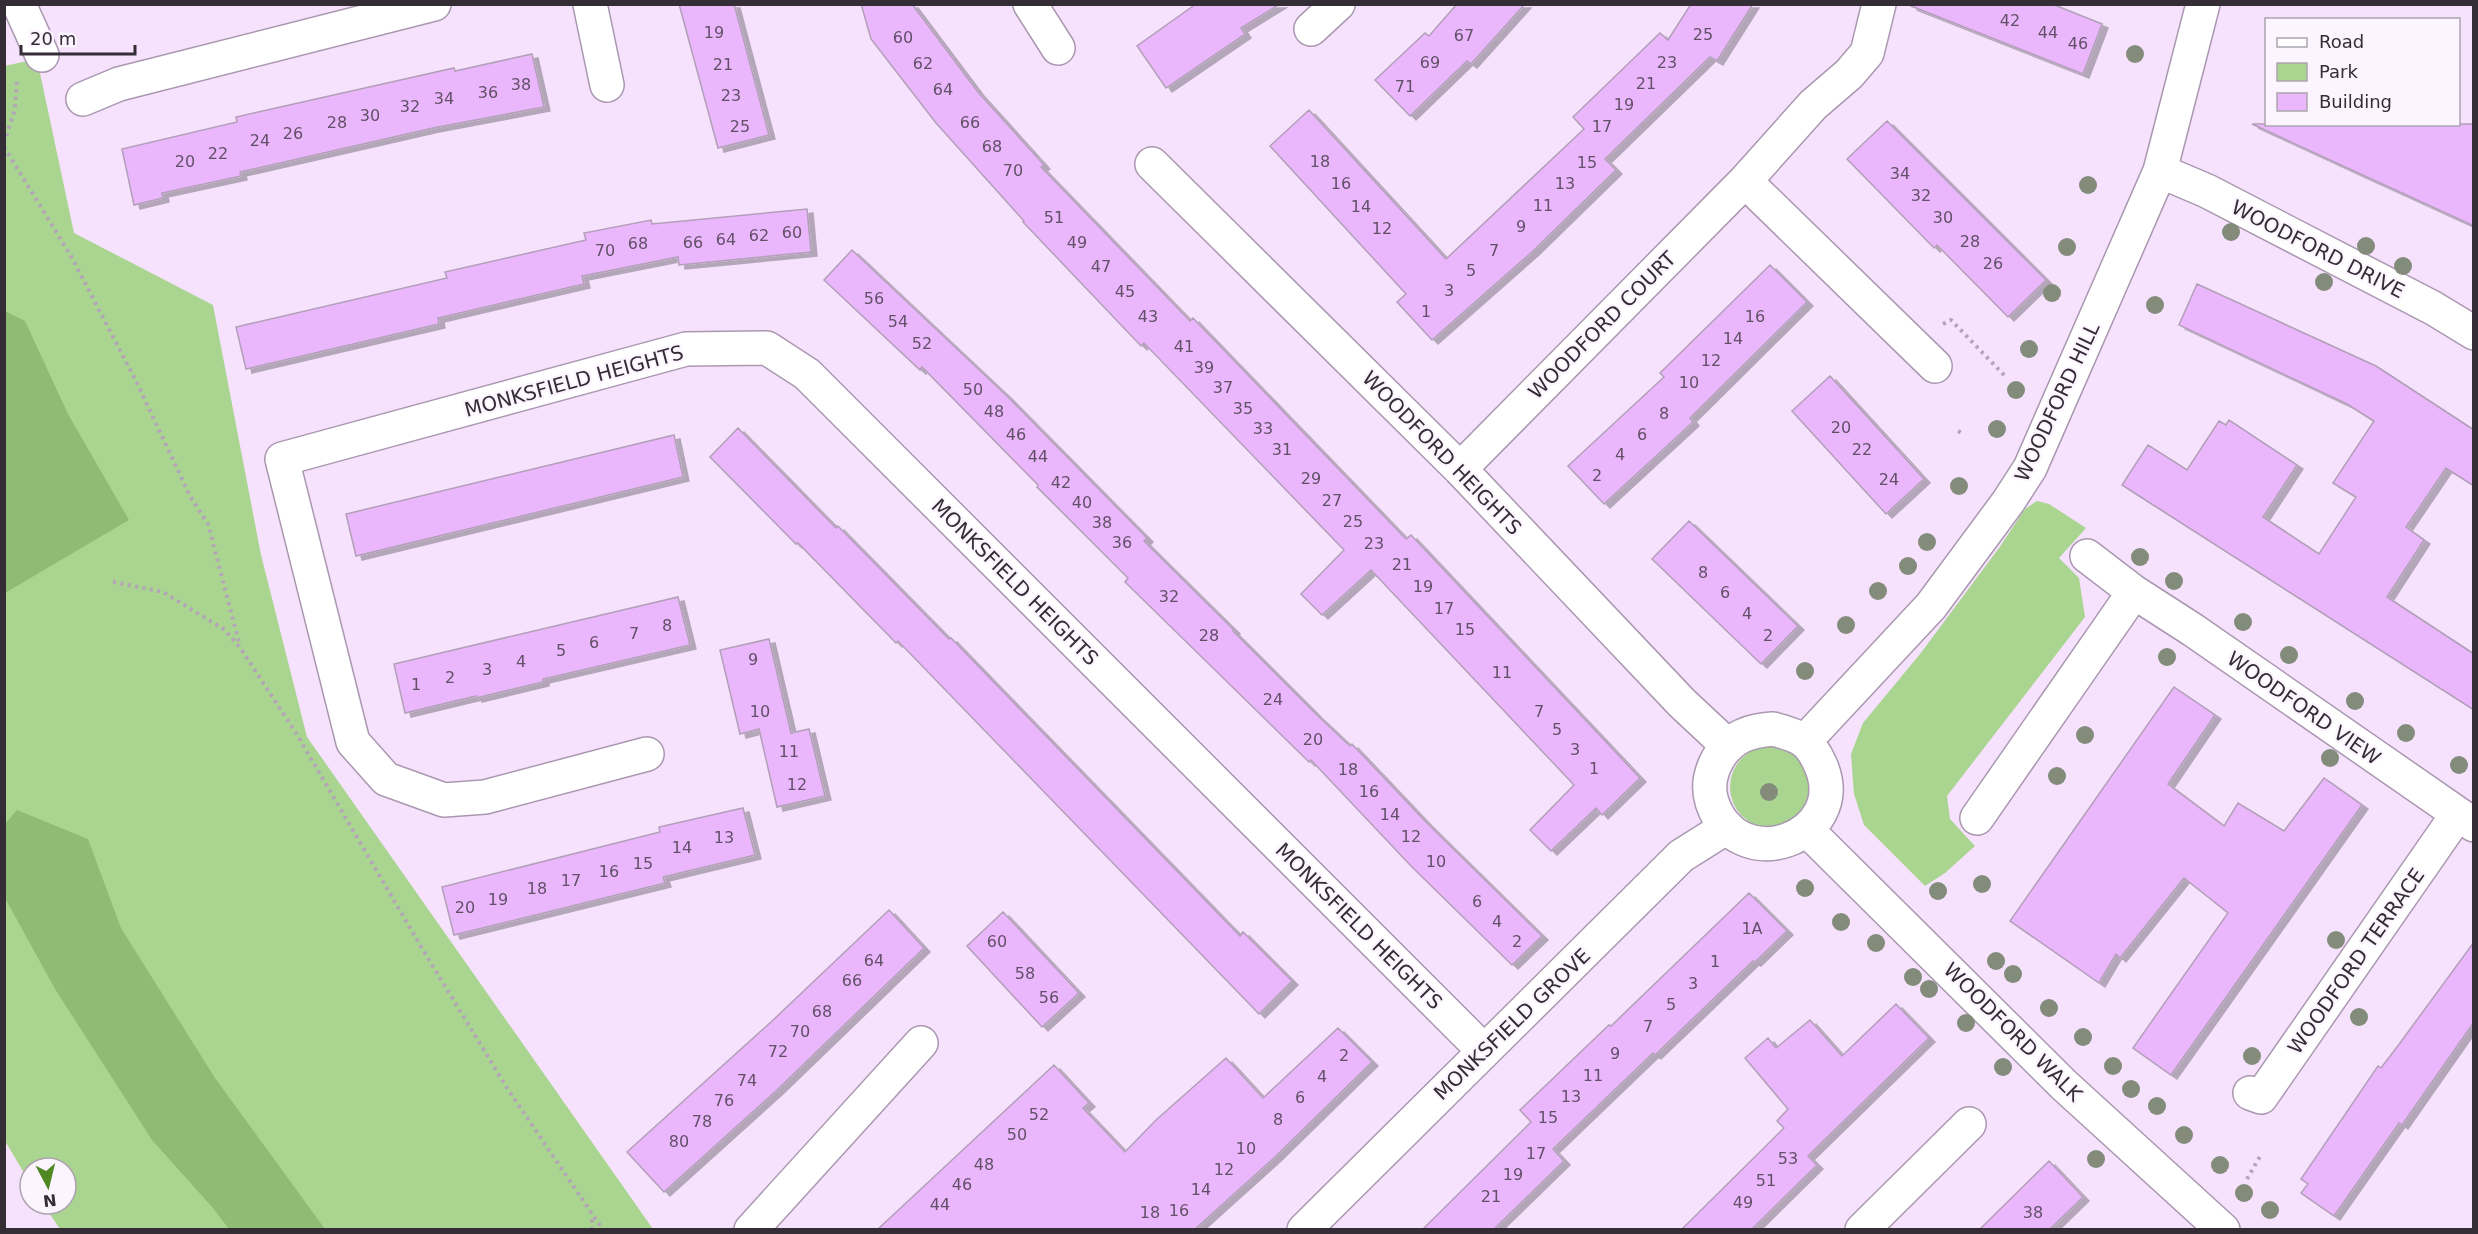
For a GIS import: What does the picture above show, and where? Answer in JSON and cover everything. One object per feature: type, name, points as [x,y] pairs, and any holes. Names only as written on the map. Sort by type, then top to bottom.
[{"type":"street","points":[[19,4],[42,56]]},
{"type":"street","points":[[83,99],[119,84],[434,4]]},
{"type":"street","points":[[590,4],[607,85]]},
{"type":"street","points":[[1030,4],[1058,48]]},
{"type":"street","points":[[1311,29],[1338,4]]},
{"type":"street","name":"WOODFORD COURT","points":[[1460,469],[1744,181],[1813,105],[1849,74],[1867,53],[1879,4]]},
{"type":"street","name":"WOODFORD HILL","points":[[1806,740],[1931,606],[2024,477],[2057,409],[2160,171],[2203,4]]},
{"type":"street","name":"WOODFORD HEIGHTS","points":[[1152,164],[1460,469],[1682,703],[1728,746]]},
{"type":"street","name":"WOODFORD DRIVE","points":[[2160,171],[2207,191],[2433,308],[2474,333]]},
{"type":"street","points":[[1744,181],[1935,366]]},
{"type":"street","name":"MONKSFIELD HEIGHTS","points":[[648,754],[485,797],[444,800],[386,779],[353,742],[282,459],[687,349],[766,348],[807,374],[1483,1050]]},
{"type":"street","name":"WOODFORD VIEW","points":[[2087,556],[2134,592],[2193,630],[2465,820]]},
{"type":"street","points":[[1977,818],[2134,592]]},
{"type":"street","points":[[1773,729],[1806,740],[1824,774],[1826,794],[1820,813],[1807,830],[1793,839],[1776,844],[1758,844],[1741,838],[1726,827],[1716,813],[1710,796],[1711,778],[1717,760],[1728,746],[1741,736],[1756,730],[1773,729]]},
{"type":"street","name":"WOODFORD TERRACE","points":[[2250,1093],[2261,1097],[2465,820]]},
{"type":"street","name":"MONKSFIELD GROVE","points":[[1304,1230],[1681,856],[1726,827]]},
{"type":"street","name":"WOODFORD WALK","points":[[1807,830],[2064,1085],[2223,1230]]},
{"type":"street","points":[[751,1230],[921,1043]]},
{"type":"street","points":[[1862,1230],[1969,1124]]},
{"type":"path","points":[[4,147],[71,256],[136,381],[190,496],[207,524],[241,649]]},
{"type":"path","points":[[1940,325],[1951,320],[2005,376]]},
{"type":"path","points":[[1958,431],[1964,434]]},
{"type":"path","points":[[113,582],[163,592],[225,630],[241,649],[296,733],[507,1088],[603,1230]]},
{"type":"path","points":[[2247,1179],[2262,1153]]},
{"type":"path","points":[[592,1216],[592,1230]]},
{"type":"green space","points":[[37,59],[74,233],[213,305],[261,555],[307,737],[653,1229],[60,1229],[51,1216],[78,1216],[78,1156],[18,1156],[18,1163],[5,1141],[4,66]]},
{"type":"green space","points":[[5,311],[25,321],[68,414],[129,520],[5,593]]},
{"type":"green space","points":[[2037,501],[2049,504],[2086,528],[2059,558],[2079,578],[2085,617],[1947,796],[1950,819],[1975,846],[1945,873],[1925,886],[1864,825],[1854,794],[1851,754],[1863,723],[1920,654],[1999,548],[2025,509]]},
{"type":"green space","points":[[1771,746],[1787,749],[1800,758],[1809,771],[1812,787],[1809,803],[1800,816],[1787,825],[1771,828],[1755,825],[1742,816],[1733,803],[1730,787],[1733,771],[1742,758],[1755,749]]},
{"type":"green space","points":[[17,810],[88,839],[121,928],[215,1078],[325,1229],[229,1229],[152,1140],[55,989],[5,898],[5,824]]},
{"type":"building","points":[[679,4],[734,4],[769,135],[718,148]]},
{"type":"building","points":[[861,4],[912,4],[978,92],[1044,165],[1041,167],[1190,321],[1193,318],[1406,539],[1411,535],[1640,778],[1602,815],[1596,808],[1551,851],[1530,830],[1574,785],[1371,570],[1322,615],[1301,594],[1344,550],[1144,343],[1141,346],[1023,222],[936,123],[871,39]]},
{"type":"building","points":[[1196,4],[1280,4],[1241,28],[1245,34],[1166,88],[1137,46]]},
{"type":"building","points":[[1457,4],[1525,4],[1471,64],[1467,61],[1410,116],[1375,80],[1425,33],[1429,36]]},
{"type":"building","points":[[1691,4],[1753,4],[1717,61],[1710,57],[1605,159],[1616,170],[1533,251],[1432,340],[1397,302],[1406,294],[1270,146],[1309,110],[1446,259],[1584,129],[1573,117],[1660,33],[1668,40]]},
{"type":"building","points":[[1912,4],[2052,4],[2102,24],[2083,74],[1911,6]]},
{"type":"building","points":[[532,54],[544,107],[433,128],[240,172],[241,176],[162,193],[163,198],[134,205],[122,149],[237,122],[236,117],[454,68],[455,71]]},
{"type":"building","points":[[1887,121],[2046,280],[2008,317],[1937,245],[1934,248],[1847,159]]},
{"type":"building","points":[[2252,124],[2265,124],[2265,126],[2460,126],[2460,124],[2474,124],[2474,226]]},
{"type":"building","points":[[807,209],[811,252],[679,265],[678,257],[582,276],[584,284],[438,318],[439,324],[246,369],[236,327],[447,278],[445,272],[586,240],[584,233],[651,220],[652,224]]},
{"type":"building","points":[[852,250],[1007,396],[1147,538],[1144,541],[1233,631],[1317,715],[1350,746],[1352,744],[1426,822],[1542,936],[1512,965],[1411,866],[1311,760],[1309,762],[1125,582],[1128,578],[922,367],[920,370],[824,280]]},
{"type":"building","points":[[1770,265],[1807,302],[1690,418],[1693,422],[1604,504],[1568,466],[1664,377],[1660,373]]},
{"type":"building","points":[[2197,284],[2376,366],[2474,430],[2474,486],[2446,468],[2406,527],[2424,540],[2387,597],[2474,654],[2474,710],[2122,485],[2148,445],[2187,470],[2219,421],[2226,425],[2229,420],[2297,465],[2263,517],[2319,554],[2356,497],[2333,483],[2374,421],[2347,404],[2179,325]]},
{"type":"building","points":[[1830,376],[1924,479],[1886,514],[1792,411]]},
{"type":"building","points":[[738,428],[836,528],[838,526],[949,639],[951,638],[1240,936],[1243,932],[1292,981],[1259,1014],[898,641],[896,643],[710,457]]},
{"type":"building","points":[[674,435],[683,477],[356,556],[346,514]]},
{"type":"building","points":[[1689,521],[1798,626],[1761,664],[1652,559]]},
{"type":"building","points":[[678,597],[690,645],[543,679],[543,682],[476,698],[476,696],[405,713],[394,664]]},
{"type":"building","points":[[769,639],[791,733],[809,729],[825,796],[777,807],[759,729],[740,734],[720,650]]},
{"type":"building","points":[[2174,687],[2215,715],[2168,784],[2224,826],[2238,803],[2284,831],[2324,778],[2362,805],[2171,1075],[2133,1048],[2228,913],[2184,878],[2120,958],[2116,954],[2099,983],[2010,921]]},
{"type":"building","points":[[743,808],[755,855],[663,877],[665,883],[454,935],[442,887],[660,832],[659,827]]},
{"type":"building","points":[[1749,893],[1787,931],[1655,1055],[1653,1053],[1553,1149],[1564,1161],[1493,1230],[1422,1230],[1531,1122],[1520,1110]]},
{"type":"building","points":[[889,910],[924,948],[777,1090],[664,1192],[627,1152],[771,1022]]},
{"type":"building","points":[[1003,912],[1079,993],[1042,1027],[967,946]]},
{"type":"building","points":[[2474,942],[2474,1022],[2402,1125],[2399,1123],[2334,1216],[2301,1193],[2308,1184],[2301,1179],[2378,1066],[2381,1068]]},
{"type":"building","points":[[1896,1004],[1929,1038],[1808,1156],[1817,1165],[1751,1230],[1681,1230],[1784,1128],[1777,1121],[1788,1109],[1745,1058],[1768,1038],[1776,1048],[1810,1020],[1842,1056]]},
{"type":"building","points":[[1338,1028],[1372,1062],[1275,1157],[1194,1230],[877,1230],[1054,1065],[1089,1103],[1083,1108],[1125,1152],[1156,1120],[1226,1058],[1263,1098]]},
{"type":"building","points":[[2049,1161],[2083,1197],[2049,1230],[1979,1230]]}]
